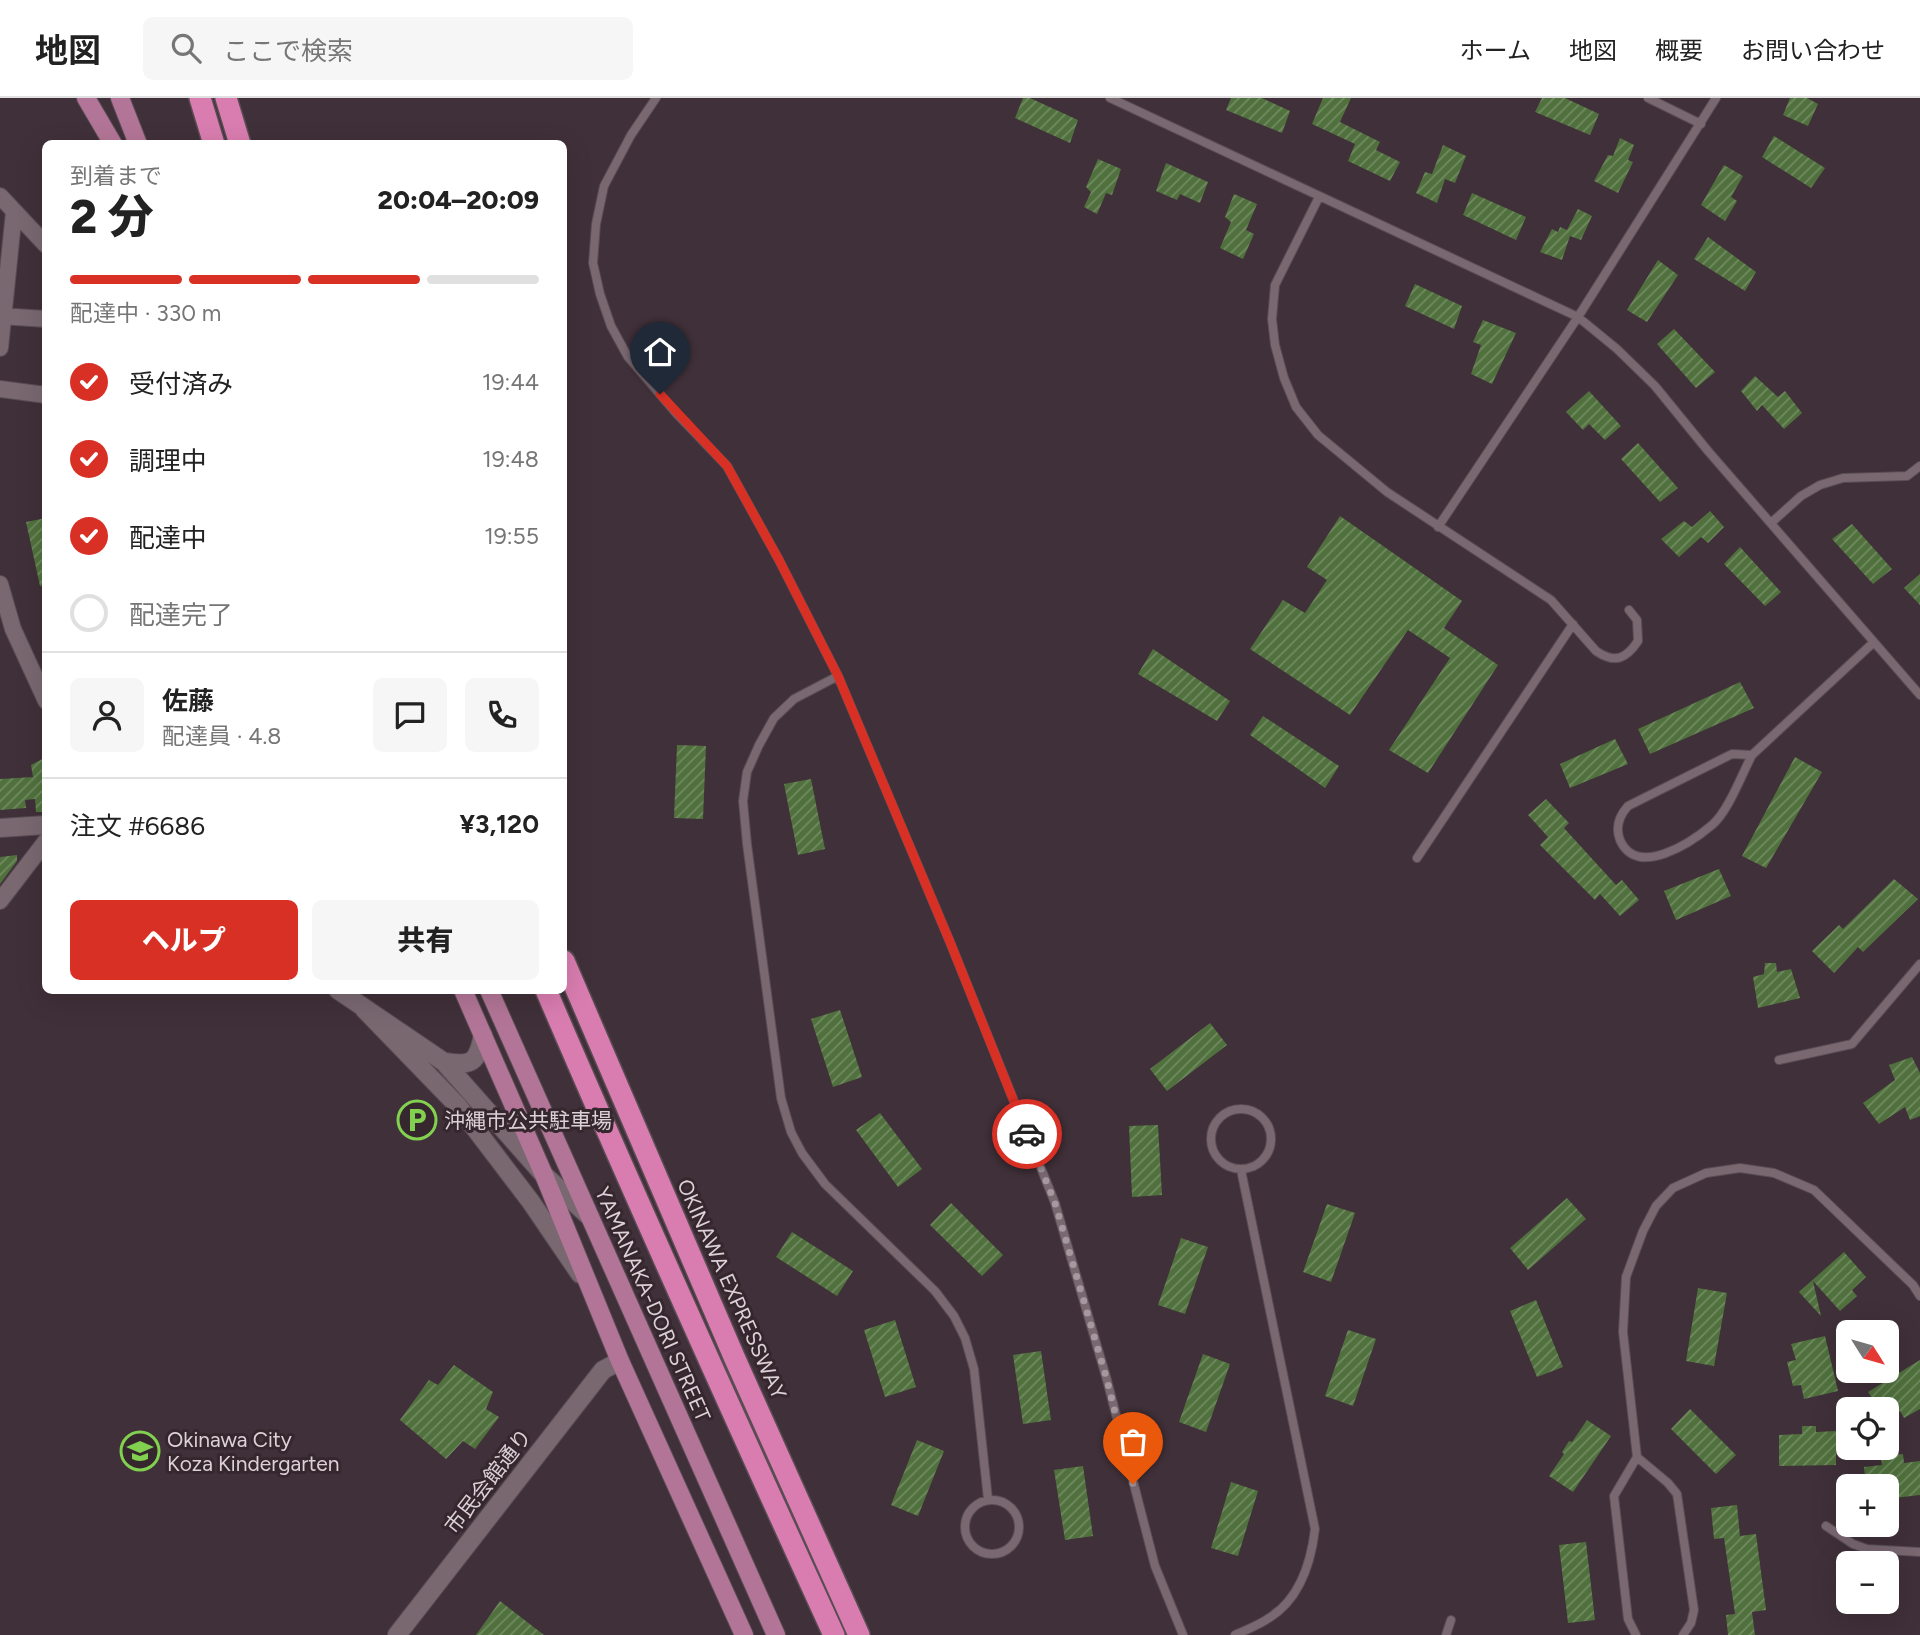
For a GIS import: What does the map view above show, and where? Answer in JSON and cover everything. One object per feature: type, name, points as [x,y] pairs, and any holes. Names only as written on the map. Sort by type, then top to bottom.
[{"type":"highway","points":[[200,98],[213,140]]},
{"type":"highway","points":[[226,98],[239,140]]},
{"type":"highway","name":"OKINAWA EXPRESSWAY","points":[[567,968],[735,1359],[859,1635]]},
{"type":"highway","points":[[548,994],[690,1320],[834,1635]]},
{"type":"main road","points":[[86,98],[111,140]]},
{"type":"main road","points":[[97,98],[112,140]]},
{"type":"main road","points":[[120,98],[137,140]]},
{"type":"main road","points":[[129,98],[137,140]]},
{"type":"main road","points":[[465,994],[544,1175],[557,1195],[620,1361],[744,1635]]},
{"type":"main road","name":"YAMANAKA-DORI STREET","points":[[491,994],[776,1635]]},
{"type":"street","points":[[0,196],[7,216],[0,348]]},
{"type":"street","points":[[7,216],[42,242]]},
{"type":"street","points":[[2,316],[42,319]]},
{"type":"street","points":[[0,390],[42,395]]},
{"type":"street","points":[[0,584],[13,629],[42,692]]},
{"type":"street","points":[[0,828],[42,825]]},
{"type":"street","points":[[0,901],[42,846]]},
{"type":"street","points":[[343,994],[444,1062],[544,1175]]},
{"type":"street","points":[[364,1009],[457,1106],[531,1202],[593,1293]]},
{"type":"street","points":[[444,1062],[470,1062],[479,1053],[483,1035]]},
{"type":"street","points":[[532,1090],[538,1123],[561,1170],[557,1195]]},
{"type":"street","points":[[531,1202],[544,1202],[557,1195]]},
{"type":"street","points":[[557,1195],[590,1216]]},
{"type":"street","name":"市民会館通り","points":[[397,1635],[603,1370],[620,1361]]},
{"type":"lane","points":[[656,98],[631,135],[604,186],[596,224],[593,263],[600,295],[611,326],[628,357],[676,413],[727,466],[838,676],[950,942],[1055,1203],[1107,1380],[1155,1566],[1183,1635]]},
{"type":"lane","points":[[1110,98],[1578,317],[1617,349],[1655,386],[1920,695]]},
{"type":"lane","points":[[1648,98],[1701,124]]},
{"type":"lane","points":[[1438,527],[1578,317],[1716,98]]},
{"type":"lane","points":[[1319,197],[1275,285],[1272,319],[1275,345],[1296,407],[1318,435],[1387,492],[1551,600],[1596,651],[1605,657],[1617,659],[1625,656],[1638,641],[1637,621],[1629,610]]},
{"type":"lane","points":[[1771,523],[1801,496],[1820,485],[1843,478],[1906,476],[1920,466]]},
{"type":"lane","points":[[1417,858],[1573,624]]},
{"type":"lane","points":[[1752,755],[1732,754],[1628,806],[1620,815],[1618,825],[1622,844],[1630,853],[1640,858],[1662,854],[1689,842],[1714,824],[1752,755],[1874,642]]},
{"type":"lane","points":[[838,676],[794,699],[774,718],[747,772],[743,801],[781,1098],[791,1132],[802,1153],[825,1184],[935,1291],[954,1316],[965,1338],[974,1369],[988,1499]]},
{"type":"lane","points":[[1779,1060],[1852,1044],[1920,964]]},
{"type":"lane","points":[[1248,1109],[1260,1115],[1268,1125],[1271,1146],[1265,1158],[1256,1166],[1241,1170],[1230,1168],[1220,1161],[1213,1152],[1211,1133],[1216,1122],[1225,1114],[1248,1109]]},
{"type":"lane","points":[[1636,1635],[1628,1619],[1614,1496],[1637,1457],[1623,1332],[1626,1277],[1643,1231],[1656,1206],[1674,1188],[1706,1173],[1740,1168],[1774,1173],[1814,1190],[1913,1285],[1920,1296]]},
{"type":"lane","points":[[1235,1635],[1270,1618],[1296,1591],[1306,1571],[1315,1529],[1241,1170]]},
{"type":"lane","points":[[1637,1457],[1677,1494],[1694,1610],[1691,1623],[1683,1635]]},
{"type":"lane","points":[[988,1499],[1004,1501],[1011,1506],[1020,1527],[1013,1545],[999,1553],[988,1554],[976,1549],[967,1538],[964,1527],[973,1506],[988,1499]]},
{"type":"lane","points":[[1826,1526],[1853,1544],[1867,1549],[1920,1552]]},
{"type":"lane","points":[[1446,1635],[1451,1620]]},
{"type":"building","points":[[1023,98],[1030,98],[1078,120],[1070,143],[1015,118]]},
{"type":"building","points":[[1231,98],[1262,98],[1290,111],[1282,133],[1226,110]]},
{"type":"building","points":[[1323,98],[1351,98],[1340,122],[1380,142],[1376,150],[1400,162],[1390,181],[1348,161],[1355,144],[1312,124]]},
{"type":"building","points":[[1542,98],[1565,98],[1599,114],[1590,135],[1535,112]]},
{"type":"building","points":[[1790,98],[1807,98],[1818,104],[1808,126],[1783,115]]},
{"type":"building","points":[[1774,136],[1825,168],[1811,188],[1762,157]]},
{"type":"building","points":[[1620,138],[1634,145],[1628,160],[1633,162],[1618,193],[1594,181],[1608,155],[1613,156]]},
{"type":"building","points":[[1443,145],[1466,156],[1455,183],[1445,179],[1437,203],[1416,193],[1425,172],[1432,174]]},
{"type":"building","points":[[1098,159],[1121,169],[1112,195],[1106,193],[1097,214],[1084,207],[1091,192],[1086,187]]},
{"type":"building","points":[[1166,163],[1208,182],[1200,203],[1180,194],[1177,200],[1156,191]]},
{"type":"building","points":[[1724,165],[1743,176],[1731,197],[1737,201],[1725,221],[1701,205]]},
{"type":"building","points":[[1472,193],[1526,217],[1516,240],[1463,215]]},
{"type":"building","points":[[1234,194],[1257,204],[1246,230],[1254,234],[1243,259],[1220,248],[1231,222],[1225,217]]},
{"type":"building","points":[[1578,209],[1592,216],[1581,240],[1570,236],[1562,260],[1540,252],[1552,229],[1558,232],[1560,227],[1567,230]]},
{"type":"building","points":[[1708,237],[1756,272],[1745,291],[1694,259]]},
{"type":"building","points":[[1658,260],[1678,275],[1647,322],[1627,310]]},
{"type":"building","points":[[1415,284],[1462,306],[1454,329],[1405,306]]},
{"type":"building","points":[[1483,320],[1516,333],[1492,384],[1471,374],[1481,345],[1473,342]]},
{"type":"building","points":[[1674,329],[1715,372],[1696,388],[1657,344]]},
{"type":"building","points":[[1755,376],[1778,397],[1785,391],[1802,413],[1784,429],[1762,405],[1757,411],[1741,391]]},
{"type":"building","points":[[1589,391],[1621,426],[1605,440],[1589,424],[1583,430],[1566,412]]},
{"type":"building","points":[[1638,443],[1678,488],[1660,502],[1621,459]]},
{"type":"building","points":[[1710,511],[1724,527],[1708,543],[1701,537],[1679,557],[1661,539],[1684,521],[1692,527]]},
{"type":"building","points":[[1340,516],[1462,601],[1444,628],[1498,665],[1428,773],[1389,750],[1450,658],[1408,630],[1350,715],[1250,649],[1283,600],[1305,613],[1327,580],[1307,567]]},
{"type":"building","points":[[42,519],[42,586],[40,586],[26,522]]},
{"type":"building","points":[[1852,524],[1892,569],[1873,584],[1832,539]]},
{"type":"building","points":[[1740,547],[1781,592],[1765,606],[1724,564]]},
{"type":"building","points":[[1920,574],[1920,605],[1904,588]]},
{"type":"building","points":[[1153,649],[1230,701],[1217,721],[1138,674]]},
{"type":"building","points":[[1740,682],[1754,708],[1650,754],[1638,729]]},
{"type":"building","points":[[1263,716],[1339,766],[1325,788],[1250,735]]},
{"type":"building","points":[[1615,739],[1628,764],[1570,788],[1560,764]]},
{"type":"building","points":[[677,745],[706,746],[703,819],[674,818]]},
{"type":"building","points":[[1795,757],[1822,772],[1766,868],[1742,856]]},
{"type":"building","points":[[42,759],[42,812],[36,812],[35,799],[25,800],[26,808],[0,810],[0,779],[33,777],[31,765]]},
{"type":"building","points":[[811,779],[825,849],[798,855],[784,784]]},
{"type":"building","points":[[1546,799],[1569,823],[1564,828],[1616,885],[1622,880],[1639,900],[1620,916],[1600,894],[1595,900],[1540,845],[1548,837],[1528,815]]},
{"type":"building","points":[[17,855],[17,861],[0,884],[0,857]]},
{"type":"building","points":[[1719,869],[1731,896],[1676,920],[1664,891]]},
{"type":"building","points":[[1894,879],[1918,899],[1863,952],[1858,947],[1834,973],[1812,951],[1839,925],[1843,929]]},
{"type":"building","points":[[1765,963],[1776,963],[1777,972],[1791,969],[1800,998],[1758,1008],[1753,977],[1764,974]]},
{"type":"building","points":[[840,1010],[862,1077],[833,1087],[811,1019]]},
{"type":"building","points":[[1210,1023],[1227,1045],[1167,1091],[1150,1069]]},
{"type":"building","points":[[1912,1057],[1920,1073],[1920,1116],[1910,1120],[1905,1107],[1879,1124],[1863,1103],[1895,1080],[1889,1065]]},
{"type":"building","points":[[880,1113],[922,1169],[898,1187],[856,1130]]},
{"type":"building","points":[[1158,1125],[1162,1195],[1132,1197],[1129,1126]]},
{"type":"building","points":[[1567,1198],[1586,1219],[1528,1270],[1510,1248]]},
{"type":"building","points":[[951,1203],[1003,1255],[982,1276],[930,1225]]},
{"type":"building","points":[[1327,1204],[1355,1213],[1331,1282],[1303,1272]]},
{"type":"building","points":[[792,1232],[853,1271],[837,1296],[776,1257]]},
{"type":"building","points":[[1181,1238],[1208,1247],[1185,1314],[1158,1305]]},
{"type":"building","points":[[1844,1252],[1866,1277],[1852,1290],[1857,1296],[1840,1311],[1813,1281],[1821,1316],[1799,1292]]},
{"type":"building","points":[[1698,1288],[1727,1293],[1714,1366],[1686,1361]]},
{"type":"building","points":[[1536,1300],[1563,1367],[1537,1377],[1510,1311]]},
{"type":"building","points":[[895,1320],[916,1387],[885,1397],[864,1330]]},
{"type":"building","points":[[1348,1330],[1376,1339],[1353,1406],[1325,1396]]},
{"type":"building","points":[[1825,1336],[1838,1391],[1804,1399],[1801,1385],[1793,1386],[1787,1362],[1796,1360],[1791,1344]]},
{"type":"building","points":[[1041,1351],[1051,1420],[1023,1424],[1013,1355]]},
{"type":"building","points":[[1203,1354],[1230,1364],[1206,1432],[1179,1422]]},
{"type":"building","points":[[1920,1360],[1920,1409],[1904,1418],[1899,1412],[1899,1397],[1871,1397],[1868,1392],[1883,1383],[1899,1383],[1899,1373]]},
{"type":"building","points":[[454,1365],[493,1392],[486,1409],[499,1417],[475,1449],[463,1441],[446,1459],[400,1420],[429,1380],[438,1385]]},
{"type":"building","points":[[1690,1409],[1736,1455],[1716,1474],[1671,1429]]},
{"type":"building","points":[[1587,1420],[1611,1436],[1573,1492],[1549,1476],[1564,1454],[1562,1452],[1569,1441],[1572,1442]]},
{"type":"building","points":[[1802,1426],[1816,1426],[1816,1432],[1836,1431],[1836,1465],[1779,1466],[1779,1435],[1802,1434]]},
{"type":"building","points":[[917,1440],[944,1451],[918,1516],[891,1505]]},
{"type":"building","points":[[1903,1454],[1904,1463],[1920,1461],[1920,1495],[1899,1497],[1899,1474],[1865,1474],[1864,1467],[1882,1465],[1881,1460],[1899,1460],[1899,1455]]},
{"type":"building","points":[[1083,1466],[1093,1536],[1065,1540],[1054,1470]]},
{"type":"building","points":[[1231,1482],[1258,1491],[1238,1556],[1211,1548]]},
{"type":"building","points":[[1737,1505],[1740,1536],[1756,1534],[1766,1610],[1752,1612],[1755,1635],[1728,1635],[1726,1615],[1735,1614],[1724,1538],[1714,1539],[1711,1508]]},
{"type":"building","points":[[1586,1542],[1595,1620],[1568,1623],[1559,1545]]},
{"type":"building","points":[[500,1601],[544,1635],[476,1635]]},
{"type":"way so far","points":[[1027,1134],[1055,1203],[1107,1380],[1133,1484]]},
{"type":"place","name":"沖縄市公共駐車場","points":[[417,1120]]},
{"type":"place","name":"Okinawa City Koza Kindergarten","points":[[140,1451]]},
{"type":"route","points":[[660,394],[727,466],[838,676],[1027,1134]]}]
